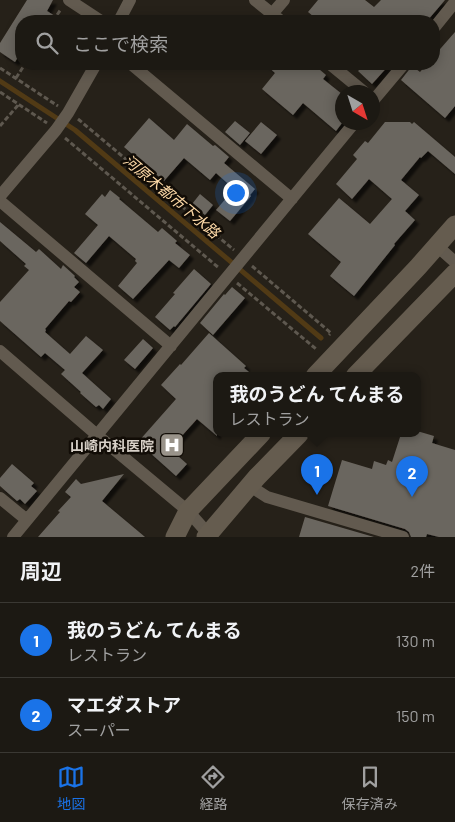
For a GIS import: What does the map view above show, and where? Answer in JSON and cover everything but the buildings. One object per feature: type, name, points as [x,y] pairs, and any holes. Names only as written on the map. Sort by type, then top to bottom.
[{"type":"street","points":[[69,0],[92,15]]},
{"type":"street","points":[[122,15],[130,0]]},
{"type":"street","points":[[255,0],[272,15]]},
{"type":"street","points":[[277,15],[284,0]]},
{"type":"street","points":[[440,21],[455,2]]},
{"type":"street","points":[[0,196],[56,130],[93,70]]},
{"type":"street","points":[[138,70],[292,199]]},
{"type":"street","points":[[337,70],[355,85]]},
{"type":"street","points":[[380,89],[398,70]]},
{"type":"street","points":[[13,537],[348,130]]},
{"type":"street","points":[[0,201],[171,346]]},
{"type":"street","points":[[319,372],[455,225]]},
{"type":"street","points":[[437,246],[455,262]]},
{"type":"street","points":[[359,372],[455,272]]},
{"type":"street","points":[[0,351],[96,435],[188,511],[209,536],[250,486],[296,437]]},
{"type":"street","points":[[175,537],[188,511],[258,437]]},
{"type":"street","points":[[250,486],[267,497],[403,537]]},
{"type":"street","points":[[0,498],[26,520]]},
{"type":"path","points":[[0,68],[81,122],[331,333],[326,338]]},
{"type":"path","points":[[15,78],[21,70]]},
{"type":"path","points":[[0,92],[45,121],[316,349],[321,344]]},
{"type":"path","points":[[0,126],[18,104]]},
{"type":"waterway","name":"河原木都市下水路","points":[[0,81],[75,130],[321,338]]},
{"type":"place","name":"山崎内科医院","points":[[172,445]]},
{"type":"place","name":"我のうどん てんまる","points":[[317,495]]},
{"type":"place","name":"マエダストア","points":[[412,497]]}]
